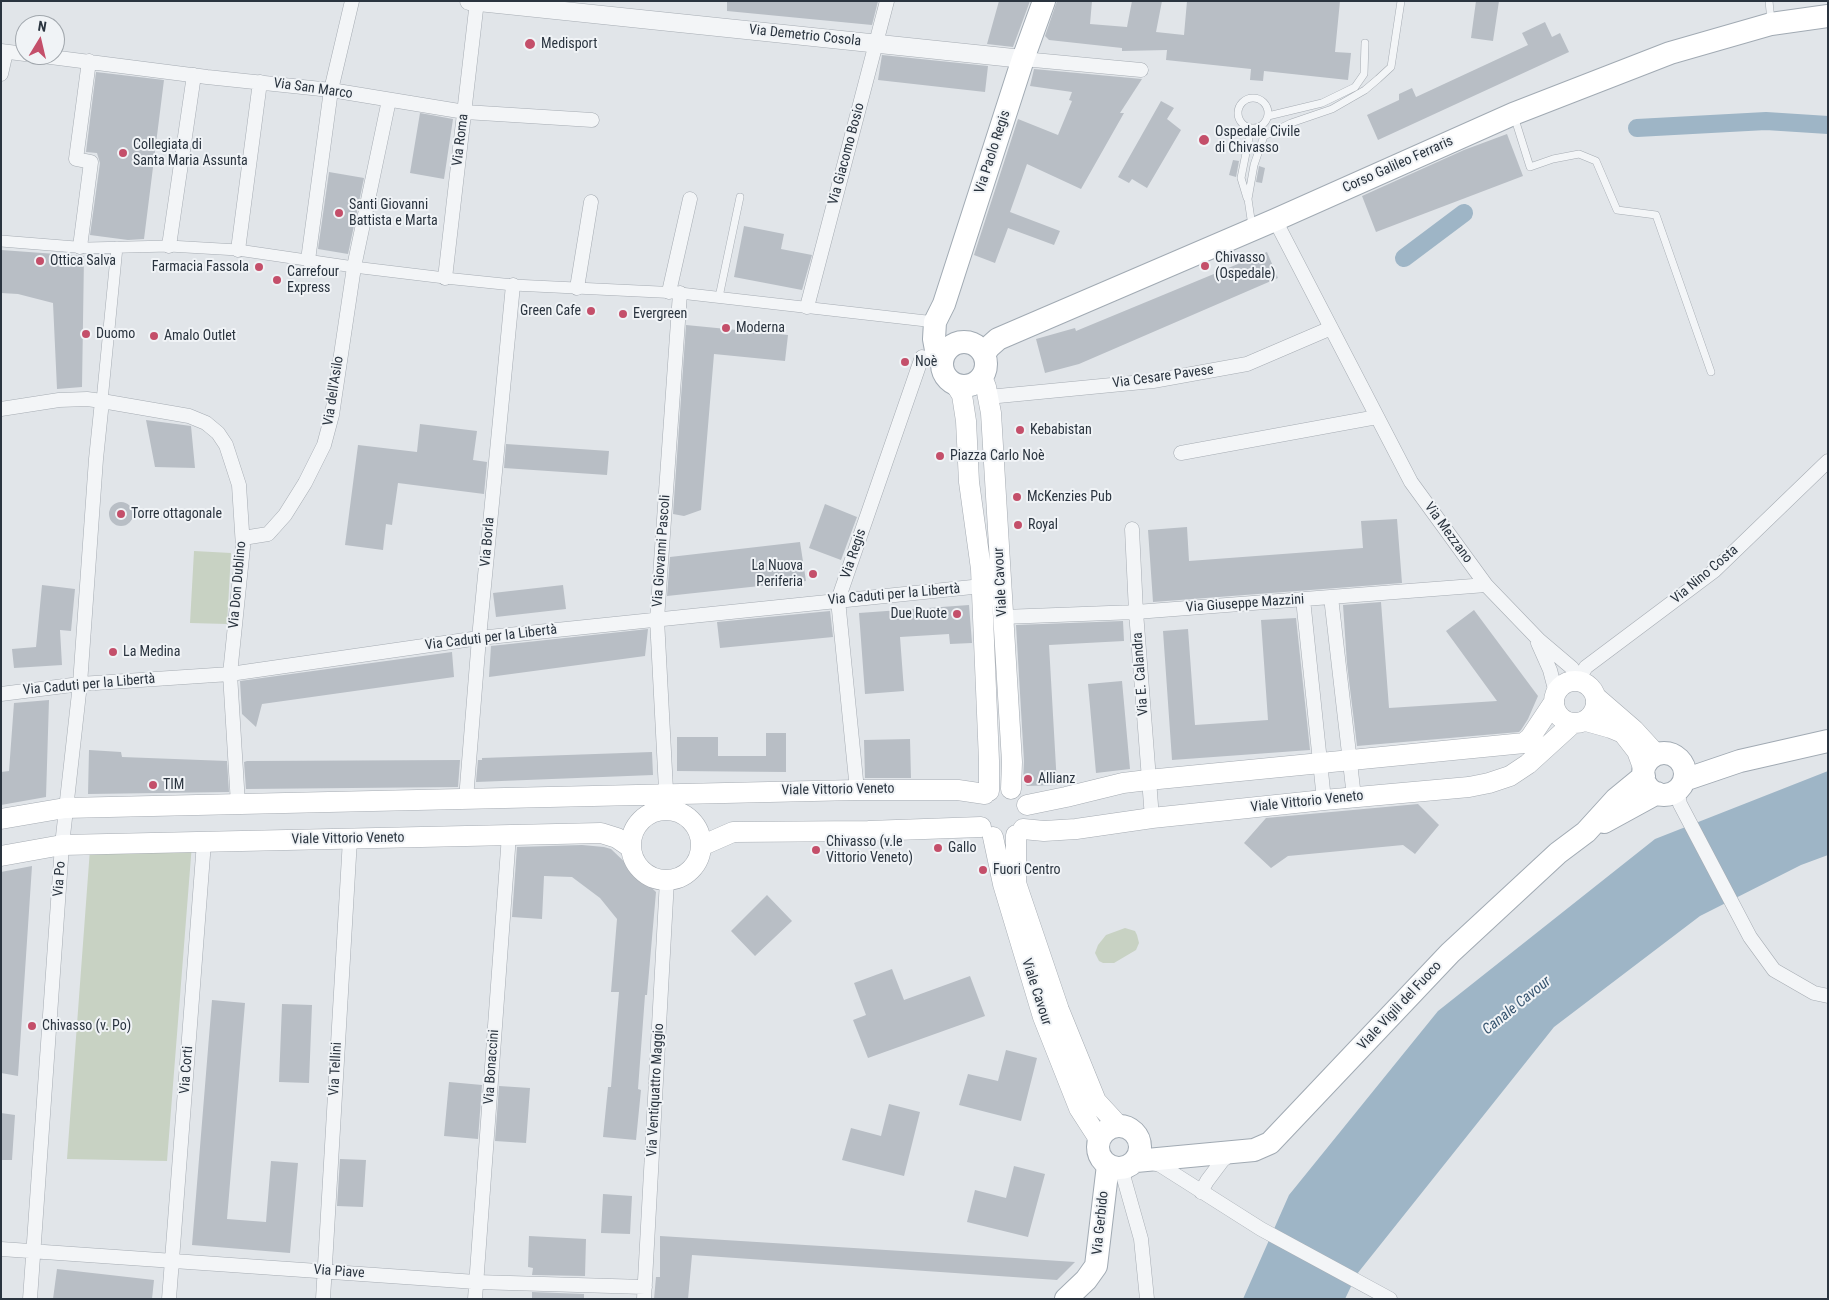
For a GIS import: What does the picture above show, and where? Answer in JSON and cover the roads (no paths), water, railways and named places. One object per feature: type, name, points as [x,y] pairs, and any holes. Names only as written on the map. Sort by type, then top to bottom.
[{"type":"main road","name":"Via Paolo Regis","points":[[956,385],[946,378],[941,366],[932,358],[936,350],[934,339],[939,312],[1023,58],[1044,1]]},
{"type":"main road","name":"Corso Galileo Ferraris","points":[[977,348],[989,347],[998,340],[1513,114],[1670,53],[1771,24],[1828,16]]},
{"type":"main road","points":[[939,312],[950,320],[961,334],[977,348],[986,366],[985,387],[956,385]]},
{"type":"main road","points":[[932,358],[944,352],[956,342],[977,348]]},
{"type":"main road","name":"Viale Cavour","points":[[956,385],[962,395],[966,422],[969,482],[982,586],[989,761],[987,793]]},
{"type":"main road","name":"Viale Cavour","points":[[985,387],[991,413],[1012,762],[1011,789]]},
{"type":"main road","points":[[1027,805],[1066,798],[1123,783],[1524,743],[1530,738],[1563,684],[1578,681]]},
{"type":"main road","name":"Via Mezzano","points":[[1578,681],[1590,686],[1597,698],[1634,730],[1666,780]]},
{"type":"main road","name":"Via Mezzano","points":[[1555,698],[1555,710],[1559,716],[1579,722]]},
{"type":"main road","points":[[1579,722],[1594,714],[1597,698]]},
{"type":"main road","points":[[1579,722],[1611,728],[1623,733],[1637,751],[1666,780]]},
{"type":"main road","name":"Viale Vittorio Veneto","points":[[1019,832],[1076,829],[1152,818],[1469,787],[1510,776],[1528,764],[1579,722]]},
{"type":"main road","name":"Viale Vigili del Fuoco","points":[[1127,1164],[1254,1150],[1270,1143],[1450,953],[1558,853],[1586,832],[1616,799],[1666,780],[1828,741]]},
{"type":"main road","points":[[996,788],[1011,789],[1018,792],[1027,805],[1027,822],[1019,832],[1001,839],[987,832],[977,819],[977,810],[979,802],[987,793],[996,788]]},
{"type":"main road","name":"Viale Vittorio Veneto","points":[[668,806],[692,793],[958,790],[987,793]]},
{"type":"main road","points":[[1,819],[65,808],[629,795],[668,806],[692,821],[701,837],[700,856],[691,870],[678,878],[667,880],[656,879],[646,875],[632,858],[630,847],[638,822],[653,812],[668,806]]},
{"type":"main road","points":[[701,846],[733,832],[987,832]]},
{"type":"main road","name":"Viale Cavour","points":[[987,832],[1043,1017],[1078,1108],[1099,1139]]},
{"type":"main road","name":"Viale Cavour","points":[[1019,832],[1016,883],[1058,1010],[1096,1101],[1119,1126]]},
{"type":"main road","name":"Viale Vittorio Veneto","points":[[1,856],[62,845],[601,833],[617,838],[630,847]]},
{"type":"main road","points":[[1119,1126],[1129,1128],[1139,1138],[1140,1150],[1127,1164],[1102,1160],[1099,1154],[1099,1139],[1102,1133],[1108,1128],[1119,1126]]},
{"type":"main road","name":"Viale Vigili del Fuoco","points":[[1139,1138],[1206,1154]]},
{"type":"main road","name":"Via Gerbido","points":[[1066,1299],[1086,1280],[1096,1266],[1127,1164]]},
{"type":"street","points":[[308,260],[332,90],[352,1]]},
{"type":"street","name":"Via Giacomo Bosio","points":[[807,307],[887,1]]},
{"type":"street","name":"Via Demetrio Cosola","points":[[475,2],[1141,70]]},
{"type":"street","name":"Via Roma","points":[[445,278],[465,112],[475,2]]},
{"type":"street","points":[[1,74],[3,51]]},
{"type":"street","name":"Via San Marco","points":[[65,58],[332,90],[465,112],[592,120]]},
{"type":"street","points":[[80,247],[91,162],[76,159],[89,61]]},
{"type":"street","points":[[169,246],[194,75]]},
{"type":"street","points":[[238,250],[260,82]]},
{"type":"street","name":"Via dell'Asilo","points":[[243,538],[268,534],[285,516],[305,483],[324,445],[332,415],[354,267],[389,100]]},
{"type":"street","name":"Via Giovanni Pascoli","points":[[668,806],[657,618],[674,292],[690,199]]},
{"type":"street","points":[[577,288],[591,202]]},
{"type":"street","name":"Via Mezzano","points":[[1275,220],[1411,482],[1486,585],[1536,637],[1572,668],[1578,681]]},
{"type":"street","points":[[1,241],[80,247],[169,246],[238,250],[354,267],[513,285],[674,292],[807,307],[939,312]]},
{"type":"street","points":[[102,401],[117,247]]},
{"type":"street","name":"Via Borla","points":[[466,799],[479,638],[513,285]]},
{"type":"street","name":"Via Cesare Pavese","points":[[985,387],[1153,381],[1248,364],[1331,328]]},
{"type":"street","name":"Via Regis","points":[[858,790],[838,600],[932,358]]},
{"type":"street","name":"Via Don Dublino","points":[[1,409],[59,400],[87,399],[189,416],[206,423],[218,433],[231,456],[239,485],[243,538],[230,674],[238,804]]},
{"type":"street","name":"Via Po","points":[[30,1299],[62,845],[80,684],[102,401]]},
{"type":"street","points":[[1180,453],[1378,417]]},
{"type":"street","name":"Via Nino Costa","points":[[1578,681],[1586,668],[1714,571],[1828,461]]},
{"type":"street","name":"Via E. Calandra","points":[[1132,530],[1136,612],[1152,818]]},
{"type":"street","name":"Via Giuseppe Mazzini","points":[[1003,618],[1136,612],[1486,585]]},
{"type":"street","name":"Via Caduti per la Libertà","points":[[1,694],[80,684],[230,674],[479,638],[657,618],[982,586]]},
{"type":"street","points":[[1331,597],[1354,797]]},
{"type":"street","points":[[1303,599],[1324,800]]},
{"type":"street","name":"Via Mezzano","points":[[1536,637],[1550,670],[1555,698]]},
{"type":"street","points":[[1666,780],[1750,937],[1774,970],[1814,993],[1828,996]]},
{"type":"street","name":"Via Bonaccini","points":[[475,1299],[509,835]]},
{"type":"street","name":"Via Tellini","points":[[323,1299],[350,838]]},
{"type":"street","name":"Via Corti","points":[[169,1299],[204,842]]},
{"type":"street","name":"Via Ventiquattro Maggio","points":[[645,1293],[667,880]]},
{"type":"street","points":[[1204,1186],[1222,1161],[1231,1153]]},
{"type":"street","points":[[1204,1186],[1209,1169],[1206,1154]]},
{"type":"street","points":[[1147,1299],[1142,1239],[1127,1164],[1160,1165],[1204,1186],[1261,1230],[1390,1299]]},
{"type":"street","name":"Via Piave","points":[[1,1249],[645,1293]]},
{"type":"lane","points":[[1248,199],[1254,165],[1264,136],[1291,123],[1332,109],[1365,90],[1391,67],[1401,1]]},
{"type":"lane","points":[[1769,1],[1771,24]]},
{"type":"lane","points":[[1268,116],[1322,103],[1355,88],[1364,74],[1365,44]]},
{"type":"lane","points":[[1254,98],[1263,102],[1268,116],[1259,128],[1251,128],[1244,126],[1238,118],[1239,108],[1245,101],[1254,98]]},
{"type":"lane","points":[[1513,114],[1530,168],[1553,159],[1579,154],[1596,161],[1618,210],[1656,215],[1711,372]]},
{"type":"lane","points":[[1251,128],[1241,178],[1248,199],[1252,230]]},
{"type":"lane","points":[[719,297],[740,197]]},
{"type":"water","name":"Canale Cavour","points":[[1828,771],[1828,855],[1801,865],[1700,916],[1554,1027],[1357,1274],[1345,1299],[1243,1299],[1289,1195],[1438,1011],[1655,839]]},
{"type":"waterway","points":[[1637,128],[1766,121],[1828,125]]},
{"type":"waterway","points":[[1404,258],[1464,213]]},
{"type":"place","name":"Medisport","points":[[530,44]]},
{"type":"place","name":"Ospedale Civile di Chivasso","points":[[1204,140]]},
{"type":"place","name":"Collegiata di Santa Maria Assunta","points":[[123,153]]},
{"type":"place","name":"Santi Giovanni Battista e Marta","points":[[339,213]]},
{"type":"place","name":"Ottica Salva","points":[[40,261]]},
{"type":"place","name":"Chivasso (Ospedale)","points":[[1205,266]]},
{"type":"place","name":"Farmacia Fassola","points":[[259,267]]},
{"type":"place","name":"Carrefour Express","points":[[277,280]]},
{"type":"place","name":"Green Cafe","points":[[591,311]]},
{"type":"place","name":"Evergreen","points":[[623,314]]},
{"type":"place","name":"Moderna","points":[[726,328]]},
{"type":"place","name":"Duomo","points":[[86,334]]},
{"type":"place","name":"Amalo Outlet","points":[[154,336]]},
{"type":"place","name":"Noè","points":[[905,362]]},
{"type":"place","name":"Kebabistan","points":[[1020,430]]},
{"type":"place","name":"Piazza Carlo Noè","points":[[940,456]]},
{"type":"place","name":"McKenzies Pub","points":[[1017,497]]},
{"type":"place","name":"Torre ottagonale","points":[[121,514]]},
{"type":"place","name":"Royal","points":[[1018,525]]},
{"type":"place","name":"La Nuova Periferia","points":[[813,574]]},
{"type":"place","name":"Due Ruote","points":[[957,614]]},
{"type":"place","name":"La Medina","points":[[113,652]]},
{"type":"place","name":"Allianz","points":[[1028,779]]},
{"type":"place","name":"TIM","points":[[153,785]]},
{"type":"place","name":"Gallo","points":[[938,848]]},
{"type":"place","name":"Chivasso (v.le Vittorio Veneto)","points":[[816,850]]},
{"type":"place","name":"Fuori Centro","points":[[983,870]]},
{"type":"place","name":"Chivasso (v. Po)","points":[[32,1026]]}]
